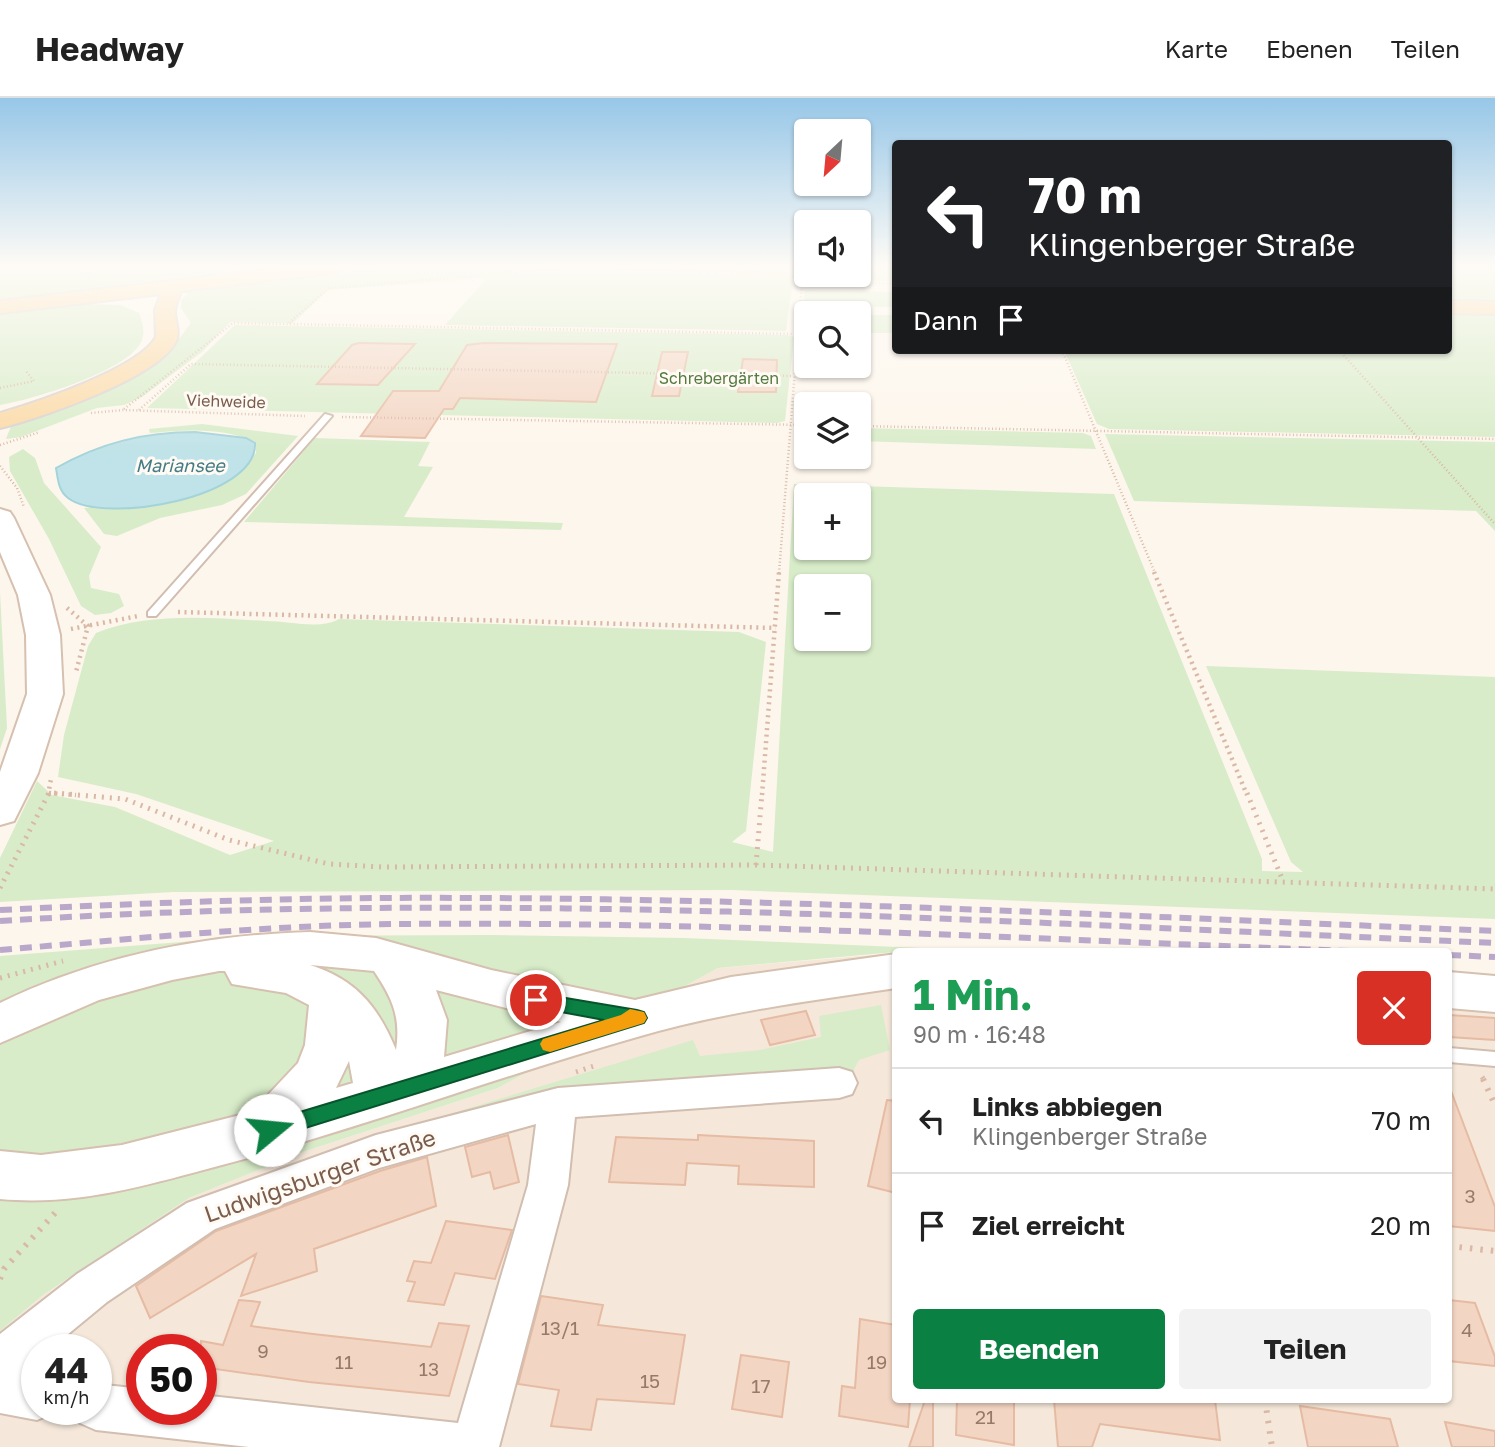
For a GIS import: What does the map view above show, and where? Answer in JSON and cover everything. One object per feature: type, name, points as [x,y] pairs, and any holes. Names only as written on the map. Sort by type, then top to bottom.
[{"type":"main road","points":[[3,418],[67,396],[130,368],[163,345],[169,330]]},
{"type":"main road","points":[[0,518],[34,595],[43,635],[45,694],[19,773],[0,812]]},
{"type":"main road","points":[[9,1012],[163,965],[218,955],[274,951],[356,951],[536,1000],[637,1018]]},
{"type":"main road","points":[[391,961],[415,988],[424,1020],[420,1056],[396,1091]]},
{"type":"main road","points":[[9,1012],[118,997],[169,981],[220,972],[264,971],[301,978],[334,995],[370,1045],[396,1091]]},
{"type":"main road","points":[[0,1175],[41,1179],[122,1168],[270,1130],[637,1018],[731,996],[892,972]]},
{"type":"main road","points":[[1452,990],[1495,994]]},
{"type":"main road","points":[[270,1130],[318,1075],[330,1045],[334,995]]},
{"type":"street","name":"Ludwigsburger Straße","points":[[0,1362],[92,1288],[201,1216],[376,1152],[558,1103],[839,1083]]},
{"type":"street","points":[[475,1447],[548,1185],[558,1103]]},
{"type":"street","points":[[0,1390],[21,1394]]},
{"type":"street","points":[[112,1409],[311,1438],[465,1447]]},
{"type":"lane","points":[[152,614],[328,416]]},
{"type":"lane","points":[[1452,1055],[1495,1059]]},
{"type":"path","points":[[138,411],[226,330]]},
{"type":"path","points":[[591,330],[794,334]]},
{"type":"path","points":[[1064,354],[1283,881]]},
{"type":"path","points":[[1342,354],[1495,524]]},
{"type":"path","points":[[190,363],[793,376]]},
{"type":"path","name":"Viehweide","points":[[190,363],[177,368],[123,410],[794,425]]},
{"type":"path","points":[[756,865],[794,366]]},
{"type":"path","points":[[0,388],[34,381],[25,370]]},
{"type":"path","points":[[871,426],[1495,439]]},
{"type":"path","points":[[43,635],[152,614],[222,611],[776,628]]},
{"type":"path","points":[[49,793],[125,799],[229,839],[329,864],[382,867],[756,865],[1495,889]]},
{"type":"path","points":[[1473,1057],[1495,1105]]},
{"type":"path","points":[[0,1279],[4,1269],[55,1213],[67,1175]]},
{"type":"path","points":[[1452,1246],[1495,1251]]},
{"type":"path","points":[[1265,1403],[1272,1447]]},
{"type":"shaded area","points":[[892,953],[892,1403],[1452,1403],[1452,978],[1495,982],[1495,1447],[0,1447],[0,1331],[43,1295],[189,1198],[303,1152],[498,1088],[718,968]]},
{"type":"green space","points":[[0,330],[143,330],[140,344],[116,365],[54,391],[0,405]]},
{"type":"green space","points":[[186,330],[223,330],[202,352],[142,397],[124,405],[97,408],[21,437],[6,439],[11,426],[136,376],[164,359]]},
{"type":"green space","name":"Schrebergärten","points":[[230,330],[508,330],[787,335],[794,337],[785,421],[777,423],[147,408]]},
{"type":"green space","points":[[727,330],[786,330],[786,331]]},
{"type":"green space","points":[[871,330],[892,330],[892,333],[871,333]]},
{"type":"green space","points":[[1452,330],[1495,330],[1495,437],[1109,429],[1097,424],[1066,354],[1452,354]]},
{"type":"green space","points":[[202,424],[298,436],[246,494],[222,505],[160,518],[117,536],[104,534],[84,508],[155,506],[188,499],[232,477],[256,453],[256,444],[232,434],[204,431],[150,433],[149,429]]},
{"type":"green space","points":[[871,428],[1083,433],[1091,436],[1096,449],[871,441]]},
{"type":"green space","points":[[1105,434],[1495,442],[1495,531],[1476,511],[1134,501]]},
{"type":"green space","points":[[315,438],[430,442],[418,466],[433,467],[404,517],[563,523],[561,530],[244,522]]},
{"type":"green space","points":[[23,449],[35,458],[44,483],[101,547],[89,576],[91,588],[119,594],[124,606],[111,613],[95,615],[81,606],[49,539],[10,471],[9,457]]},
{"type":"green space","points":[[794,484],[794,560],[871,560],[871,486],[1114,494],[1262,859],[1262,871],[1303,872],[1291,862],[1206,666],[1495,677],[1495,919],[732,890],[173,892],[0,902],[0,858],[37,781],[52,795],[115,807],[230,855],[274,841],[136,794],[58,777],[64,735],[88,646],[96,633],[116,626],[158,619],[323,624],[339,619],[739,632],[766,642],[746,831],[732,842],[773,852]]},
{"type":"green space","points":[[0,592],[7,728],[0,749]]},
{"type":"green space","points":[[260,936],[684,938],[922,948],[892,948],[892,952],[718,968],[498,1088],[303,1152],[189,1198],[43,1295],[0,1331],[0,956]]},
{"type":"green space","points":[[881,1005],[890,1050],[859,1060],[851,1075],[384,1134],[693,1040],[700,1056],[760,1050],[821,1037],[819,1016]]},
{"type":"water","name":"Mariansee","points":[[195,432],[246,438],[255,443],[249,462],[232,479],[206,492],[143,507],[112,509],[86,506],[68,498],[60,488],[56,468],[89,452],[140,437]]},
{"type":"building","points":[[415,344],[378,385],[317,384],[352,345]]},
{"type":"building","points":[[617,344],[596,402],[460,398],[453,409],[444,409],[425,438],[361,436],[393,391],[439,391],[467,345]]},
{"type":"building","points":[[662,352],[688,352],[679,396],[652,396]]},
{"type":"building","points":[[743,359],[777,360],[776,392],[738,392]]},
{"type":"building","points":[[806,1011],[815,1035],[770,1045],[761,1020]]},
{"type":"building","points":[[1452,1015],[1495,1018],[1495,1040],[1452,1037]]},
{"type":"building","points":[[1452,1094],[1495,1207],[1495,1231],[1452,1226]]},
{"type":"building","points":[[887,1100],[892,1101],[892,1192],[868,1186]]},
{"type":"building","points":[[508,1135],[519,1182],[494,1189],[490,1172],[472,1177],[465,1147]]},
{"type":"building","points":[[698,1135],[814,1141],[814,1187],[738,1184],[739,1166],[687,1163],[685,1185],[609,1182],[616,1137],[698,1140]]},
{"type":"building","points":[[427,1157],[436,1206],[314,1249],[317,1271],[241,1296],[256,1254],[150,1318],[136,1286],[216,1231],[380,1171]]},
{"type":"building","points":[[446,1221],[512,1230],[495,1279],[455,1273],[444,1305],[408,1301],[415,1282],[407,1281],[414,1261],[431,1263]]},
{"type":"building","points":[[541,1296],[603,1305],[598,1325],[685,1335],[674,1404],[597,1399],[591,1430],[551,1426],[559,1390],[518,1384]]},
{"type":"building","points":[[239,1300],[260,1302],[251,1326],[313,1334],[431,1347],[439,1323],[469,1326],[449,1396],[309,1382],[217,1369],[217,1344],[223,1345]]},
{"type":"building","points":[[1452,1300],[1475,1303],[1495,1357],[1495,1366],[1452,1361]]},
{"type":"building","points":[[860,1319],[892,1324],[892,1403],[910,1403],[908,1427],[839,1416],[842,1386],[855,1388]]},
{"type":"building","points":[[741,1355],[789,1362],[782,1417],[732,1409]]},
{"type":"building","points":[[924,1403],[933,1403],[933,1447],[909,1447]]},
{"type":"building","points":[[957,1403],[1014,1403],[1014,1445],[956,1435]]},
{"type":"building","points":[[1054,1403],[1215,1403],[1220,1440],[1100,1424],[1092,1447],[1058,1447]]},
{"type":"building","points":[[1300,1406],[1390,1419],[1398,1447],[1308,1447]]},
{"type":"building","points":[[1445,1422],[1495,1431],[1495,1447],[1452,1447]]},
{"type":"railway","points":[[0,910],[282,899],[516,898],[936,908],[1495,931]]},
{"type":"railway","points":[[0,921],[187,912],[561,908],[935,918],[1495,943]]},
{"type":"railway","points":[[0,950],[200,933],[400,924],[644,925],[1278,948]]},
{"type":"railway","points":[[1452,955],[1495,957]]},
{"type":"slow traffic","points":[[550,1044],[637,1018],[630,1017]]},
{"type":"route","points":[[270,1130],[637,1018],[536,1000]]}]
